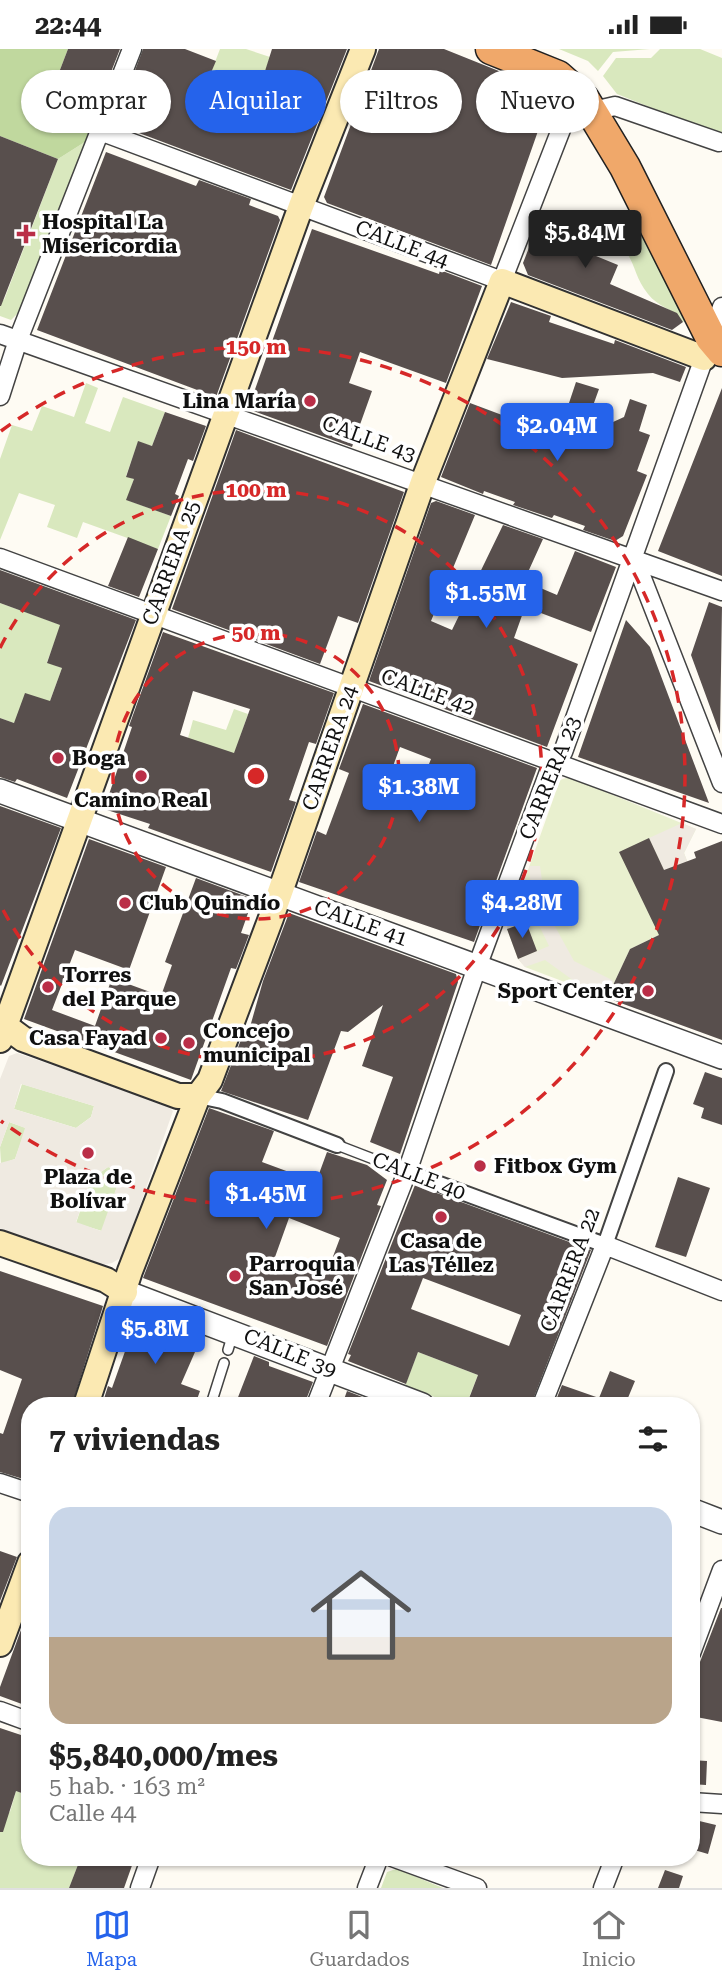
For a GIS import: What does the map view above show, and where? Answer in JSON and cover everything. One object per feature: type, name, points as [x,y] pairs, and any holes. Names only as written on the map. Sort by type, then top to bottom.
[{"type":"highway","points":[[491,49],[545,70]]},
{"type":"highway","points":[[599,125],[625,167],[712,349]]},
{"type":"main road","name":"CARRERA 25","points":[[2,1028],[80,821],[301,206],[363,49]]},
{"type":"main road","name":"CALLE 44","points":[[502,281],[712,349]]},
{"type":"main road","name":"CARRERA 24","points":[[89,1397],[130,1271],[198,1096],[210,1080],[280,893],[423,482],[502,281]]},
{"type":"main road","name":"CALLE 40","points":[[2,1028],[23,1039],[178,1096],[198,1096]]},
{"type":"main road","name":"CALLE 39","points":[[0,1243],[106,1280],[125,1292]]},
{"type":"main road","points":[[0,1644],[21,1587]]},
{"type":"street","points":[[124,70],[132,49]]},
{"type":"street","points":[[599,103],[615,106],[719,142]]},
{"type":"street","points":[[0,396],[18,340],[99,133]]},
{"type":"street","name":"CALLE 44","points":[[105,133],[502,281]]},
{"type":"street","name":"CARRERA 24","points":[[502,281],[569,133]]},
{"type":"street","name":"CARRERA 23","points":[[319,1397],[407,1172],[477,967],[553,761],[564,752],[712,349],[722,307]]},
{"type":"street","name":"CALLE 43","points":[[0,334],[423,482],[722,591]]},
{"type":"street","name":"CALLE 42","points":[[0,558],[722,824]]},
{"type":"street","points":[[634,558],[722,783]]},
{"type":"street","name":"CALLE 41","points":[[0,791],[722,1057]]},
{"type":"street","name":"CARRERA 22","points":[[545,1397],[605,1245],[666,1071]]},
{"type":"street","name":"CALLE 40","points":[[198,1096],[222,1101],[337,1145]]},
{"type":"street","name":"CALLE 40","points":[[407,1172],[722,1291]]},
{"type":"street","name":"CALLE 39","points":[[125,1292],[231,1341],[330,1369],[402,1397]]},
{"type":"street","points":[[0,1483],[21,1490]]},
{"type":"street","points":[[700,1513],[722,1522]]},
{"type":"street","points":[[700,1629],[722,1570]]},
{"type":"street","points":[[0,1711],[21,1719]]},
{"type":"street","points":[[700,1803],[722,1804]]},
{"type":"street","points":[[140,1888],[148,1866]]},
{"type":"street","points":[[368,1888],[376,1866]]},
{"type":"street","points":[[416,1866],[477,1888]]},
{"type":"street","points":[[603,1888],[612,1866]]},
{"type":"lane","name":"CALLE 40","points":[[337,1145],[407,1172]]},
{"type":"lane","points":[[213,1397],[224,1363]]},
{"type":"green space","points":[[0,49],[68,49],[60,70],[21,70],[21,133],[90,133],[88,140],[58,159],[0,136]]},
{"type":"green space","points":[[220,49],[246,49],[270,57],[266,70],[212,70]]},
{"type":"green space","points":[[559,49],[650,49],[613,52],[599,70],[588,61]]},
{"type":"green space","points":[[660,49],[700,49],[722,58],[722,136],[617,94],[603,76],[616,58],[651,58]]},
{"type":"green space","points":[[88,140],[22,309],[11,320],[0,316],[0,299],[4,300],[58,159]]},
{"type":"green space","points":[[638,223],[685,321],[683,322],[648,294],[626,251],[612,238]]},
{"type":"green space","points":[[86,383],[98,388],[85,423],[110,432],[123,397],[165,412],[152,446],[138,442],[126,476],[134,479],[127,500],[171,516],[158,549],[83,522],[77,538],[47,527],[55,505],[19,493],[0,540],[0,459],[12,425],[32,431],[42,406],[74,417]]},
{"type":"green space","points":[[0,603],[61,625],[47,662],[62,668],[50,701],[14,723],[0,718]]},
{"type":"green space","points":[[234,709],[248,714],[226,778],[188,738],[193,720],[226,730]]},
{"type":"green space","points":[[569,777],[696,829],[684,853],[698,889],[663,933],[630,949],[607,998],[525,967],[518,959],[507,929],[560,780]]},
{"type":"green space","points":[[22,1084],[94,1106],[91,1117],[76,1128],[14,1109]]},
{"type":"green space","points":[[9,1122],[26,1128],[15,1159],[1,1164],[0,1147]]},
{"type":"green space","points":[[108,1167],[122,1172],[102,1231],[76,1223],[91,1179]]},
{"type":"green space","points":[[418,1352],[478,1375],[469,1397],[435,1397],[405,1386]]},
{"type":"green space","points":[[16,1791],[21,1793],[21,1866],[78,1866],[69,1888],[0,1888],[0,1810],[10,1812]]},
{"type":"green space","points":[[396,1869],[443,1888],[381,1888],[387,1872]]},
{"type":"shaded area","points":[[682,823],[696,829],[684,853],[698,889],[683,911],[649,838]]},
{"type":"shaded area","points":[[529,866],[540,866],[546,910],[574,961],[614,981],[607,998],[588,991],[545,960],[525,967],[518,959],[549,946],[536,919],[507,929],[509,917],[532,904]]},
{"type":"shaded area","name":"Plaza de Bolívar","points":[[17,1053],[165,1104],[173,1111],[122,1257],[112,1263],[102,1265],[0,1230],[0,1163],[15,1159],[25,1128],[9,1122],[0,1147],[0,1079],[9,1056]],"holes":[[[21,1084],[94,1106],[91,1117],[76,1128],[14,1109]],[[108,1167],[122,1172],[101,1231],[76,1222],[91,1179]]]},
{"type":"building","points":[[68,49],[120,49],[112,70],[60,70]]},
{"type":"building","points":[[143,49],[185,49],[216,61],[212,70],[185,70],[185,133],[314,133],[291,190],[139,133],[171,133],[171,70],[135,70]]},
{"type":"building","points":[[272,49],[347,49],[326,102],[326,70],[265,70]]},
{"type":"building","points":[[379,49],[444,49],[496,70],[476,70],[476,133],[537,133],[491,265],[327,203],[324,197],[348,133],[462,133],[462,70],[371,70]]},
{"type":"building","points":[[0,136],[58,159],[1,306],[0,306]]},
{"type":"building","points":[[106,152],[196,186],[199,180],[251,199],[249,205],[278,216],[280,220],[216,397],[37,330]]},
{"type":"building","points":[[543,212],[603,235],[596,256],[618,265],[610,284],[677,313],[683,322],[672,330],[528,275],[523,263]]},
{"type":"building","points":[[312,229],[439,274],[440,270],[482,286],[446,383],[360,352],[349,383],[372,391],[352,447],[248,409]]},
{"type":"building","points":[[511,302],[551,316],[549,322],[614,344],[615,340],[686,367],[680,382],[653,373],[562,378],[487,359]]},
{"type":"building","points":[[576,382],[599,389],[590,414],[613,422],[624,417],[630,399],[647,405],[639,431],[650,435],[637,471],[647,475],[623,536],[615,541],[583,530],[585,526],[513,505],[515,502],[484,491],[483,494],[441,477],[470,403],[558,436]]},
{"type":"building","points":[[722,388],[722,576],[658,551]]},
{"type":"building","points":[[165,412],[206,426],[193,461],[188,459],[175,494],[179,496],[171,516],[126,500],[134,479],[126,477],[138,441],[152,446]]},
{"type":"building","points":[[236,430],[404,492],[358,623],[338,616],[320,664],[172,609]]},
{"type":"building","points":[[436,501],[475,515],[431,621],[452,630],[503,525],[543,539],[524,581],[557,595],[575,551],[616,567],[591,632],[525,607],[514,638],[578,664],[547,747],[369,681],[431,503]]},
{"type":"building","points":[[128,537],[158,549],[139,597],[108,586]]},
{"type":"building","points":[[0,570],[136,620],[67,798],[17,779],[15,782],[0,777],[0,718],[14,723],[25,693],[50,701],[62,668],[47,663],[60,625],[0,603]]},
{"type":"building","points":[[709,602],[722,607],[720,734],[691,655]]},
{"type":"building","points":[[626,620],[650,647],[709,803],[578,757]]},
{"type":"building","points":[[163,632],[334,693],[316,744],[309,742],[289,800],[296,802],[271,872],[148,828],[150,824],[104,809],[132,727],[129,726]],"holes":[[[193,691],[250,709],[234,753],[180,735]]]},
{"type":"building","points":[[363,704],[537,768],[474,942],[299,882],[317,831],[326,835],[349,773],[339,769]],"holes":[[[400,747],[431,759],[418,792],[388,780]]]},
{"type":"building","points":[[0,806],[61,828],[1,986],[0,985]]},
{"type":"building","points":[[649,838],[664,870],[696,858],[694,852],[722,841],[722,1040],[607,998],[630,949],[659,935],[619,852]]},
{"type":"building","points":[[89,839],[166,867],[129,970],[75,950],[52,1010],[95,1026],[112,978],[161,996],[172,965],[165,962],[196,878],[253,899],[241,933],[249,935],[236,969],[231,968],[191,1080],[24,1019]]},
{"type":"building","points":[[289,913],[456,974],[458,982],[400,1154],[370,1142],[393,1077],[362,1066],[383,1005],[348,1032],[341,1031],[308,1120],[221,1091],[244,1032],[248,1034],[263,981]]},
{"type":"building","points":[[526,922],[537,951],[518,959],[507,929]]},
{"type":"building","points":[[705,1072],[722,1078],[722,1125],[701,1118],[704,1108],[693,1104]]},
{"type":"building","points":[[209,1108],[274,1131],[262,1162],[316,1182],[327,1152],[367,1165],[387,1180],[377,1205],[381,1206],[327,1346],[143,1278]],"holes":[[[289,1218],[340,1238],[326,1275],[275,1257]]]},
{"type":"building","points":[[678,1177],[710,1188],[686,1257],[655,1247]]},
{"type":"building","points":[[415,1185],[591,1250],[534,1397],[470,1397],[478,1375],[418,1352],[406,1384],[348,1361],[351,1355],[348,1354]],"holes":[[[423,1278],[521,1315],[509,1346],[411,1309]]]},
{"type":"building","points":[[0,1271],[103,1306],[75,1397],[21,1397],[21,1478],[0,1472],[0,1433],[3,1434],[22,1379],[0,1370]]},
{"type":"building","points":[[139,1312],[198,1335],[195,1352],[181,1384],[200,1391],[198,1397],[105,1397],[108,1386],[112,1388]]},
{"type":"building","points":[[254,1356],[269,1362],[269,1366],[313,1382],[307,1397],[238,1397]]},
{"type":"building","points":[[610,1371],[635,1381],[628,1397],[599,1397]]},
{"type":"building","points":[[562,1385],[596,1397],[557,1397]]},
{"type":"building","points":[[347,1391],[362,1397],[345,1397]]},
{"type":"building","points":[[0,1551],[17,1557],[0,1601]]},
{"type":"building","points":[[722,1608],[722,1722],[700,1718],[700,1662]]},
{"type":"building","points":[[21,1630],[21,1704],[0,1696],[0,1687]]},
{"type":"building","points":[[0,1728],[21,1735],[21,1793],[16,1791],[3,1832],[0,1832]]},
{"type":"building","points":[[700,1761],[707,1761],[706,1785],[700,1785]]},
{"type":"building","points":[[700,1821],[716,1825],[708,1854],[700,1852]]},
{"type":"building","points":[[78,1866],[132,1866],[124,1888],[69,1888]]},
{"type":"building","points":[[665,1870],[683,1876],[679,1888],[658,1888]]},
{"type":"place","name":"Hospital La Misericordia","points":[[26,234]]},
{"type":"place","name":"Lina María","points":[[310,401]]},
{"type":"place","name":"Boga","points":[[58,758]]},
{"type":"place","name":"Camino Real","points":[[141,776]]},
{"type":"place","name":"Club Quindío","points":[[125,903]]},
{"type":"place","name":"Torres del Parque","points":[[48,987]]},
{"type":"place","name":"Sport Center","points":[[648,991]]},
{"type":"place","name":"Casa Fayad","points":[[161,1038]]},
{"type":"place","name":"Concejo municipal","points":[[189,1043]]},
{"type":"place","name":"Plaza de Bolívar","points":[[88,1153]]},
{"type":"place","name":"Fitbox Gym","points":[[480,1166]]},
{"type":"place","name":"Casa de Las Téllez","points":[[441,1217]]},
{"type":"place","name":"Parroquia San José","points":[[235,1276]]}]
